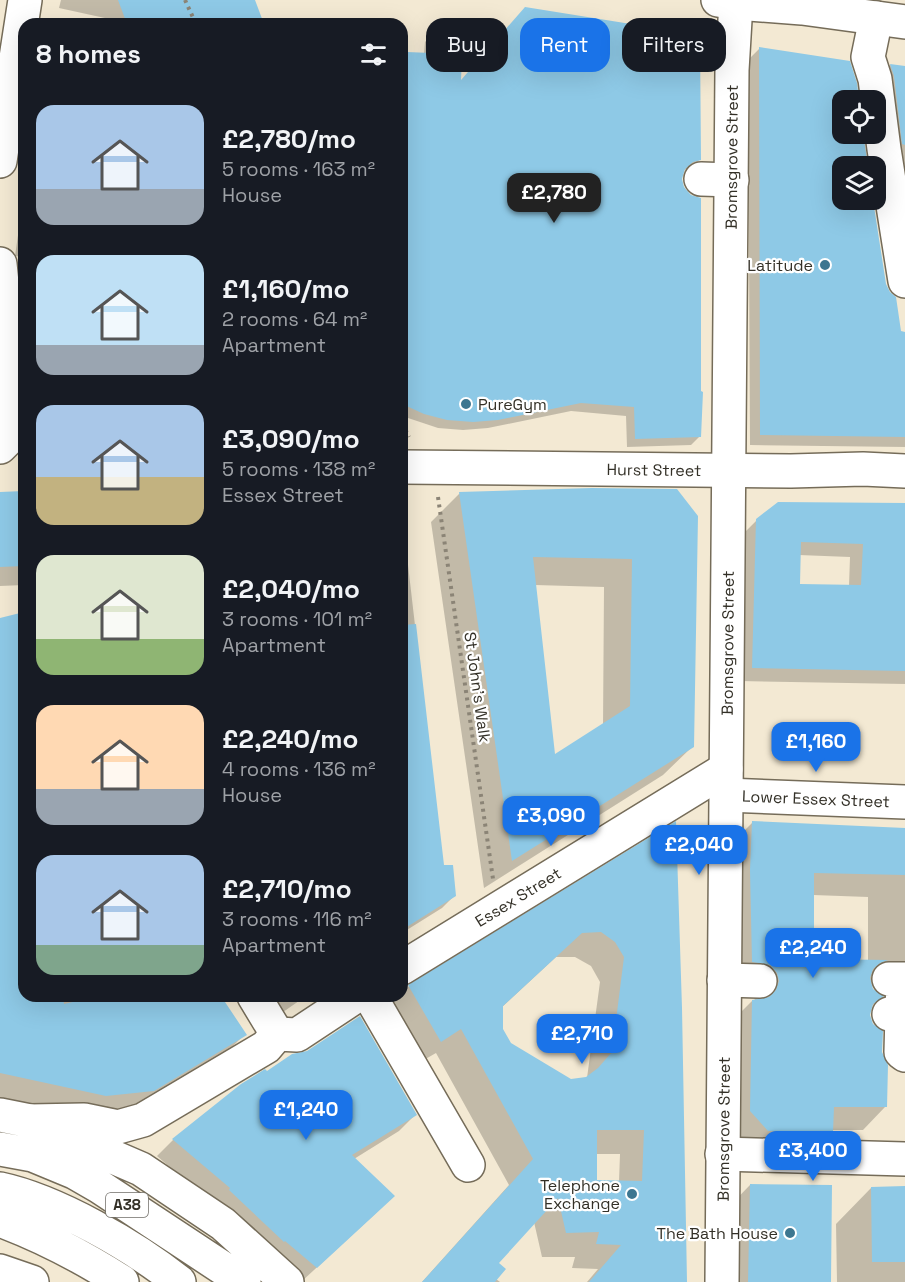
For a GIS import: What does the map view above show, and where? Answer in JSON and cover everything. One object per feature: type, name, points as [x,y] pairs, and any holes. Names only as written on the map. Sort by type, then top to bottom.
[{"type":"main road","points":[[22,18],[25,0]]},
{"type":"main road","points":[[727,2],[802,8],[890,20],[868,57],[874,79],[905,281]]},
{"type":"main road","name":"Bromsgrove Street","points":[[722,1282],[728,470],[716,179],[732,70],[727,2]]},
{"type":"main road","points":[[0,161],[2,123],[18,37]]},
{"type":"main road","points":[[0,264],[16,414],[11,441]]},
{"type":"main road","name":"Hurst Street","points":[[415,458],[728,470],[905,471]]},
{"type":"main road","name":"Essex Street","points":[[408,964],[498,910],[726,782]]},
{"type":"main road","name":"Lower Essex Street","points":[[726,782],[905,802]]},
{"type":"main road","points":[[890,979],[903,979],[895,1014],[901,1052],[905,1055]]},
{"type":"main road","points":[[724,980],[760,981]]},
{"type":"main road","points":[[258,1002],[277,1034]]},
{"type":"main road","points":[[277,1034],[297,1035],[347,1002]]},
{"type":"main road","points":[[373,1002],[468,1165]]},
{"type":"main road","points":[[15,1118],[84,1120],[118,1127],[143,1120],[266,1047],[277,1034]]},
{"type":"main road","points":[[15,1118],[141,1169],[223,1224],[287,1282]]},
{"type":"main road","name":"A38","points":[[0,1149],[33,1155],[100,1186],[244,1282]]},
{"type":"main road","points":[[722,1154],[905,1160]]},
{"type":"main road","name":"A38","points":[[0,1188],[57,1208],[112,1238],[179,1282]]},
{"type":"main road","points":[[0,1220],[36,1233],[89,1261],[122,1282]]},
{"type":"main road","points":[[0,1272],[32,1282]]},
{"type":"path","points":[[185,0],[193,18]]},
{"type":"path","name":"St John's Walk","points":[[408,439],[415,458],[498,910]]},
{"type":"building","points":[[118,0],[255,0],[262,18],[125,18]]},
{"type":"building","points":[[525,7],[594,18],[520,18],[520,72],[610,72],[610,21],[622,23],[622,72],[700,72],[701,160],[693,162],[685,169],[682,179],[684,187],[691,195],[701,198],[701,391],[703,392],[701,437],[635,439],[634,407],[581,403],[498,420],[473,422],[447,420],[408,407],[408,52],[426,53],[426,72],[461,72],[461,80],[468,72],[508,72],[508,26]]},
{"type":"building","name":"Latitude","points":[[759,47],[850,61],[858,90],[832,90],[832,144],[865,144],[866,156],[832,156],[832,210],[875,210],[886,284],[896,297],[901,331],[905,332],[905,437],[760,435]]},
{"type":"building","points":[[890,64],[905,66],[905,145],[902,144],[894,76]]},
{"type":"building","points":[[592,488],[677,489],[698,516],[694,747],[512,861],[459,492]],"holes":[[[533,557],[632,559],[630,706],[555,754]]]},
{"type":"building","points":[[18,491],[18,566],[0,567],[0,492]]},
{"type":"building","points":[[778,502],[905,503],[905,671],[752,668],[756,519]],"holes":[[[801,542],[863,544],[861,585],[800,584]]]},
{"type":"building","points":[[18,614],[18,1002],[64,1002],[64,1004],[72,1002],[225,1002],[247,1035],[154,1091],[106,1096],[0,1073],[0,618]]},
{"type":"building","points":[[416,624],[444,865],[453,865],[456,896],[408,926],[408,625]]},
{"type":"building","points":[[676,821],[687,1282],[589,1282],[621,1245],[596,1244],[599,1232],[566,1233],[558,1198],[499,1263],[506,1269],[495,1282],[422,1282],[533,1159],[461,1029],[441,1042],[408,985]],"holes":[[[601,932],[615,942],[624,957],[612,1052],[598,1068],[586,1077],[571,1079],[511,1043],[503,1029],[503,1006],[582,933]],[[597,1130],[644,1130],[642,1181],[597,1180]]]},
{"type":"building","points":[[752,821],[905,828],[905,875],[814,873],[814,959],[888,960],[873,969],[870,978],[873,989],[884,996],[873,1004],[870,1015],[873,1024],[883,1031],[882,1052],[888,1065],[887,1107],[834,1107],[833,1132],[768,1131],[750,1111],[752,1000],[769,997],[776,990],[779,981],[777,973],[770,965],[752,962],[750,870]]},
{"type":"building","points":[[360,1016],[417,1115],[352,1155],[395,1196],[317,1268],[284,1242],[229,1190],[230,1188],[172,1139],[241,1084],[265,1069],[267,1071],[292,1054],[307,1051]]},
{"type":"building","name":"The Bath House","points":[[750,1184],[832,1185],[831,1282],[748,1282]]},
{"type":"building","points":[[905,1186],[905,1262],[872,1262],[871,1187]]},
{"type":"place","name":"Latitude","points":[[825,265]]},
{"type":"place","name":"PureGym","points":[[466,404]]},
{"type":"place","name":"Telephone Exchange","points":[[632,1194]]},
{"type":"place","name":"The Bath House","points":[[790,1233]]}]
